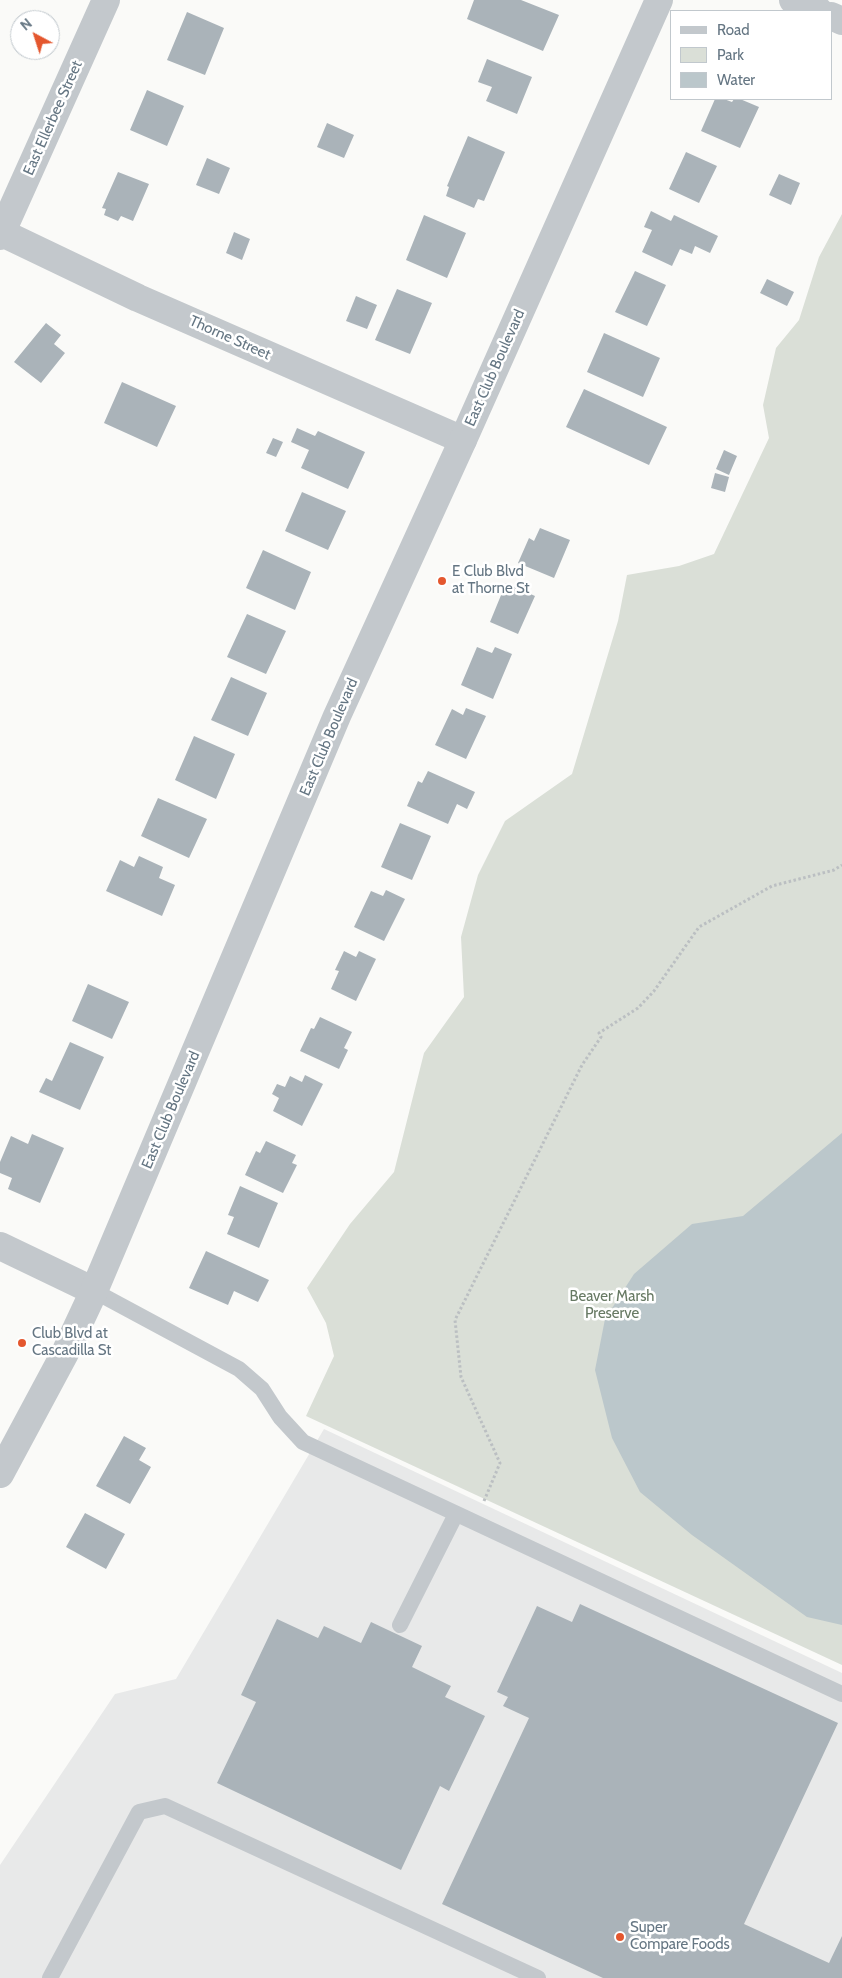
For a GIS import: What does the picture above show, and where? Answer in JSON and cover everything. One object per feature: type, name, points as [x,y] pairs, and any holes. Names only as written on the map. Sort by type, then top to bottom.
[{"type":"street","name":"East Ellerbee Street","points":[[0,234],[106,0]]},
{"type":"street","name":"East Club Boulevard","points":[[0,1474],[65,1353],[94,1291],[337,716],[463,440],[659,0]]},
{"type":"street","points":[[793,0],[817,10]]},
{"type":"street","name":"Thorne Street","points":[[0,234],[138,298],[463,440]]},
{"type":"street","points":[[0,1246],[94,1291]]},
{"type":"lane","points":[[94,1291],[239,1370],[262,1389],[280,1417],[303,1442],[842,1694]]},
{"type":"lane","points":[[400,1625],[456,1514]]},
{"type":"lane","points":[[50,1978],[139,1812],[165,1806],[538,1978]]},
{"type":"path","points":[[484,1500],[500,1463],[461,1376],[455,1320],[582,1065],[602,1037],[599,1034],[638,1008],[654,991],[699,927],[772,886],[834,870],[842,865]]},
{"type":"shaded area","points":[[324,1429],[842,1673],[842,1978],[0,1978],[0,1865],[115,1694],[176,1679]]},
{"type":"green space","name":"Beaver Marsh Preserve","points":[[842,214],[842,1665],[306,1416],[334,1356],[326,1323],[307,1288],[350,1224],[394,1172],[424,1053],[464,997],[461,937],[478,875],[505,821],[572,774],[618,621],[627,575],[679,566],[714,554],[769,438],[763,405],[776,348],[799,320],[819,257]]},
{"type":"water","points":[[842,1133],[842,1625],[807,1617],[692,1535],[640,1492],[612,1438],[595,1370],[605,1319],[634,1274],[692,1224],[743,1216]]},
{"type":"building","points":[[474,0],[521,0],[559,15],[543,51],[467,19]]},
{"type":"building","points":[[187,12],[224,28],[205,75],[167,60]]},
{"type":"building","points":[[487,59],[532,77],[517,114],[486,101],[492,87],[478,82]]},
{"type":"building","points":[[147,90],[184,106],[167,146],[130,130]]},
{"type":"building","points":[[715,100],[732,102],[733,100],[742,100],[759,107],[740,148],[701,131]]},
{"type":"building","points":[[327,123],[354,135],[344,158],[317,147]]},
{"type":"building","points":[[468,136],[505,152],[484,201],[478,199],[474,208],[446,196],[449,187],[447,186]]},
{"type":"building","points":[[686,152],[717,166],[699,203],[669,189]]},
{"type":"building","points":[[207,158],[230,168],[219,194],[196,185]]},
{"type":"building","points":[[118,172],[149,184],[133,221],[121,216],[118,221],[104,215],[106,209],[102,208]]},
{"type":"building","points":[[779,174],[800,183],[791,205],[769,195]]},
{"type":"building","points":[[651,211],[671,221],[674,215],[718,236],[710,253],[695,246],[692,254],[680,249],[672,266],[642,252],[652,230],[644,227]]},
{"type":"building","points":[[424,215],[466,233],[447,278],[406,260]]},
{"type":"building","points":[[234,232],[250,239],[242,260],[226,253]]},
{"type":"building","points":[[635,271],[666,285],[647,326],[615,312]]},
{"type":"building","points":[[767,279],[794,292],[787,306],[760,293]]},
{"type":"building","points":[[397,289],[432,303],[410,354],[375,340]]},
{"type":"building","points":[[356,296],[377,305],[367,329],[346,321]]},
{"type":"building","points":[[46,323],[61,335],[54,344],[65,353],[41,383],[14,362]]},
{"type":"building","points":[[604,333],[660,358],[643,397],[587,372]]},
{"type":"building","points":[[122,382],[176,406],[157,447],[104,423]]},
{"type":"building","points":[[584,389],[667,427],[649,465],[566,427]]},
{"type":"building","points":[[297,428],[315,436],[318,431],[365,452],[348,489],[301,468],[309,450],[291,442]]},
{"type":"building","points":[[273,438],[283,442],[276,457],[266,453]]},
{"type":"building","points":[[724,450],[737,456],[729,475],[716,469]]},
{"type":"building","points":[[715,473],[729,477],[725,492],[711,488]]},
{"type":"building","points":[[302,492],[346,511],[328,550],[285,531]]},
{"type":"building","points":[[540,528],[570,540],[554,578],[518,563],[529,538],[534,541]]},
{"type":"building","points":[[263,550],[311,572],[295,610],[246,588]]},
{"type":"building","points":[[506,583],[535,596],[518,634],[490,622]]},
{"type":"building","points":[[247,614],[286,631],[266,674],[227,657]]},
{"type":"building","points":[[477,647],[492,653],[495,647],[512,654],[493,699],[461,685]]},
{"type":"building","points":[[231,677],[267,693],[248,736],[211,720]]},
{"type":"building","points":[[466,708],[486,716],[466,759],[435,745],[452,709],[463,715]]},
{"type":"building","points":[[194,736],[235,754],[216,799],[175,780]]},
{"type":"building","points":[[428,771],[475,792],[467,809],[457,804],[448,824],[407,806],[418,781],[422,783]]},
{"type":"building","points":[[158,798],[207,819],[189,858],[141,836]]},
{"type":"building","points":[[400,823],[431,836],[412,880],[381,867]]},
{"type":"building","points":[[139,856],[163,867],[159,878],[175,885],[162,916],[106,891],[120,860],[134,867]]},
{"type":"building","points":[[386,890],[405,899],[384,941],[354,927],[371,891],[383,896]]},
{"type":"building","points":[[344,951],[356,957],[359,951],[376,959],[356,1001],[331,989],[339,971],[335,970]]},
{"type":"building","points":[[88,984],[129,1002],[112,1039],[72,1021]]},
{"type":"building","points":[[320,1017],[352,1032],[344,1048],[348,1050],[339,1069],[300,1051],[311,1028],[314,1029]]},
{"type":"building","points":[[70,1042],[104,1057],[80,1110],[39,1092],[46,1078],[52,1081]]},
{"type":"building","points":[[305,1075],[323,1084],[302,1126],[273,1111],[279,1098],[272,1094],[277,1084],[285,1087],[290,1076],[302,1082]]},
{"type":"building","points":[[32,1134],[64,1148],[40,1203],[8,1189],[12,1178],[0,1173],[0,1162],[11,1136],[28,1144]]},
{"type":"building","points":[[266,1141],[296,1155],[292,1163],[297,1165],[283,1193],[245,1175],[256,1151],[260,1153]]},
{"type":"building","points":[[240,1186],[278,1203],[259,1248],[227,1234],[234,1217],[228,1215]]},
{"type":"building","points":[[206,1251],[269,1280],[258,1302],[234,1291],[228,1305],[189,1288]]},
{"type":"building","points":[[124,1436],[146,1448],[139,1460],[151,1467],[130,1504],[96,1486]]},
{"type":"building","points":[[85,1513],[125,1534],[106,1569],[66,1547]]},
{"type":"building","points":[[580,1604],[838,1723],[744,1924],[829,1963],[842,1936],[842,1978],[603,1978],[442,1904],[529,1718],[503,1706],[508,1697],[497,1692],[537,1606],[572,1622]]},
{"type":"building","points":[[277,1619],[318,1638],[324,1626],[361,1643],[371,1622],[422,1646],[412,1667],[451,1686],[445,1697],[485,1716],[449,1791],[440,1786],[401,1870],[217,1783],[256,1702],[241,1695]]},
{"type":"place","name":"E Club Blvd at Thorne St","points":[[442,581]]},
{"type":"place","name":"Club Blvd at Cascadilla St","points":[[22,1343]]},
{"type":"place","name":"Super Compare Foods","points":[[620,1937]]}]
